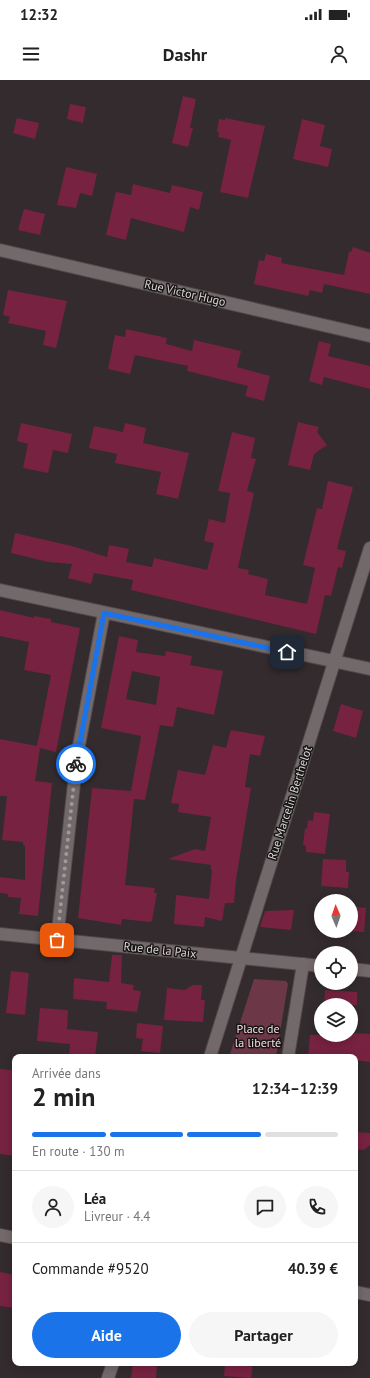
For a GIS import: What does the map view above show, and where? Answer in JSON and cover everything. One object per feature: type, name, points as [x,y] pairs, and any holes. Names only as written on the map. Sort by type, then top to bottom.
[{"type":"street","name":"Rue Victor Hugo","points":[[0,250],[370,336]]},
{"type":"street","name":"Rue Marcelin Berthelot","points":[[211,1054],[370,548]]},
{"type":"street","points":[[0,590],[370,669]]},
{"type":"street","points":[[57,940],[77,756],[104,613]]},
{"type":"street","name":"Rue de la Paix","points":[[0,934],[314,965]]},
{"type":"street","points":[[288,1054],[303,964]]},
{"type":"street","points":[[358,970],[370,971]]},
{"type":"street","points":[[0,1235],[12,1237]]},
{"type":"street","points":[[358,1293],[370,1295]]},
{"type":"street","points":[[108,1378],[112,1366]]},
{"type":"green space","name":"Place de la liberté","points":[[254,979],[286,981],[288,984],[276,1054],[230,1054]]},
{"type":"building","points":[[183,96],[196,99],[190,128],[193,128],[188,147],[172,143]]},
{"type":"building","points":[[70,104],[86,107],[83,123],[67,119]]},
{"type":"building","points":[[17,118],[39,123],[35,139],[13,133]]},
{"type":"building","points":[[225,118],[265,126],[248,198],[220,192],[231,140],[218,137],[219,132],[217,132],[219,119],[225,120]]},
{"type":"building","points":[[302,119],[325,125],[320,146],[332,149],[328,167],[293,159]]},
{"type":"building","points":[[66,167],[97,174],[92,196],[80,193],[76,208],[57,205]]},
{"type":"building","points":[[133,184],[170,193],[172,185],[203,192],[199,210],[190,207],[184,232],[131,218],[126,240],[106,235],[116,192],[131,195]]},
{"type":"building","points":[[24,209],[45,214],[40,235],[18,230]]},
{"type":"building","points":[[353,247],[370,253],[370,294],[324,284],[322,293],[310,290],[308,296],[254,284],[259,260],[264,261],[266,254],[282,258],[281,263],[344,275],[349,252],[351,252]]},
{"type":"building","points":[[8,290],[67,301],[56,348],[43,345],[46,331],[8,323],[10,317],[3,315]]},
{"type":"building","points":[[126,329],[167,338],[166,344],[192,351],[194,340],[241,351],[237,367],[270,376],[264,401],[245,396],[248,386],[187,371],[188,366],[135,355],[130,374],[108,369],[115,335],[125,337]]},
{"type":"building","points":[[319,341],[331,344],[328,356],[370,366],[370,389],[324,377],[322,385],[309,381]]},
{"type":"building","points":[[298,422],[319,427],[317,432],[327,445],[314,454],[310,470],[288,465]]},
{"type":"building","points":[[21,423],[72,434],[68,453],[53,450],[48,473],[23,468],[28,444],[17,441]]},
{"type":"building","points":[[125,423],[146,428],[143,443],[189,453],[178,499],[156,494],[161,472],[115,463],[117,454],[89,448],[94,426],[123,432]]},
{"type":"building","points":[[232,432],[255,438],[251,458],[256,459],[247,491],[254,493],[238,568],[249,570],[248,574],[268,579],[265,595],[307,604],[315,568],[303,565],[317,508],[322,509],[328,481],[353,487],[337,549],[346,551],[342,568],[338,567],[331,596],[325,595],[316,634],[131,590],[133,580],[94,573],[91,584],[68,578],[72,564],[48,562],[11,553],[15,533],[72,546],[107,557],[109,545],[129,549],[126,562],[152,567],[154,558],[207,570],[214,543],[204,541],[209,519],[225,523],[230,493],[218,491]]},
{"type":"building","points":[[0,610],[34,618],[34,616],[51,619],[51,622],[80,628],[56,752],[40,748],[35,781],[52,783],[38,916],[19,914],[21,898],[8,897],[8,894],[0,893],[0,877],[25,880],[25,846],[23,845],[23,842],[2,840],[7,796],[0,796],[0,739],[37,746],[51,675],[24,670],[29,642],[0,636]]},
{"type":"building","points":[[119,636],[138,640],[136,652],[165,656],[166,651],[192,656],[190,665],[223,671],[214,715],[177,707],[173,727],[160,725],[145,800],[134,799],[125,885],[155,888],[154,893],[157,893],[152,921],[150,922],[122,919],[121,925],[78,918],[92,788],[131,791],[141,736],[101,728]],"holes":[[[132,671],[160,677],[156,705],[126,699]]]},
{"type":"building","points":[[341,704],[363,711],[356,738],[333,731]]},
{"type":"building","points":[[231,730],[265,736],[260,756],[250,754],[245,787],[251,788],[236,880],[234,903],[225,903],[222,921],[205,917],[204,927],[174,924],[176,895],[209,899],[212,870],[211,865],[168,859],[195,849],[205,851],[211,817],[178,812],[179,804],[171,803],[178,770],[205,775],[213,745],[226,748]]},
{"type":"building","points":[[314,812],[330,814],[325,854],[306,852],[306,846],[303,845],[305,828],[307,829],[308,820],[313,821]]},
{"type":"building","points":[[323,859],[346,860],[346,872],[349,872],[348,888],[321,886]]},
{"type":"building","points":[[358,907],[366,908],[364,932],[358,932]]},
{"type":"building","points":[[294,910],[291,930],[260,927],[265,911]]},
{"type":"building","points":[[112,955],[122,955],[121,983],[134,985],[133,990],[141,991],[137,1012],[106,1009],[107,1002],[73,999],[74,978],[109,982]]},
{"type":"building","points":[[11,971],[29,973],[25,1015],[6,1013]]},
{"type":"building","points":[[193,985],[202,985],[201,1000],[205,1000],[203,1022],[164,1020],[167,988],[185,990]]},
{"type":"building","points":[[325,990],[357,992],[357,998],[324,998]]},
{"type":"building","points":[[40,1008],[68,1010],[67,1029],[98,1032],[95,1054],[69,1054],[70,1044],[37,1041]]},
{"type":"building","points":[[137,1023],[163,1026],[160,1053],[141,1051],[143,1039],[136,1038]]},
{"type":"building","points":[[358,1033],[370,1034],[370,1062],[358,1060],[358,1054],[308,1054],[310,1035],[314,1035],[314,1042],[358,1042]]},
{"type":"building","points":[[0,1069],[12,1070],[12,1156],[0,1154]]},
{"type":"building","points":[[358,1132],[370,1133],[370,1145],[364,1150],[358,1149]]},
{"type":"building","points":[[0,1272],[12,1274],[12,1308],[0,1306]]},
{"type":"building","points":[[133,1366],[157,1366],[156,1378],[131,1378]]},
{"type":"building","points":[[225,1366],[253,1366],[251,1378],[224,1376]]},
{"type":"way so far","points":[[57,940],[76,764]]},
{"type":"route","points":[[76,764],[104,613],[287,652]]}]
